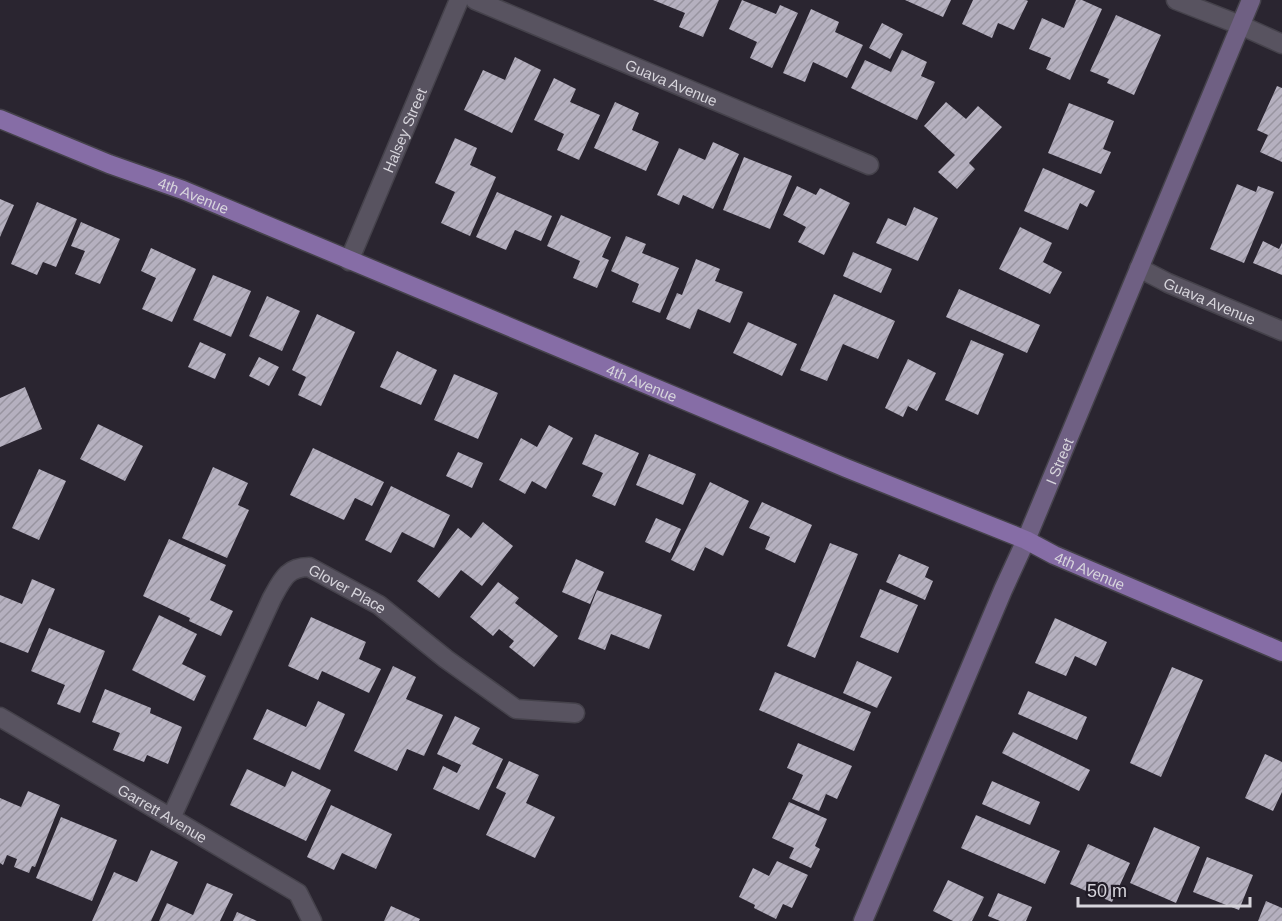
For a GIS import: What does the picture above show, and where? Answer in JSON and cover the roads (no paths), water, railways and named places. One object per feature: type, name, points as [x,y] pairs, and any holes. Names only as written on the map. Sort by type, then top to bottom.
[{"type":"main road","name":"4th Avenue","points":[[0,119],[109,164],[162,182],[959,515],[1026,540],[1054,555],[1282,652]]},
{"type":"street","name":"Halsey Street","points":[[350,261],[459,0]]},
{"type":"street","name":"Guava Avenue","points":[[475,0],[868,165]]},
{"type":"street","points":[[1176,0],[1282,44]]},
{"type":"street","name":"I Street","points":[[863,921],[1026,540],[1251,0]]},
{"type":"street","name":"Guava Avenue","points":[[1139,268],[1168,283],[1282,331]]},
{"type":"street","name":"Glover Place","points":[[171,818],[272,598],[283,578],[296,567],[309,567],[379,605],[446,659],[516,708],[575,713]]},
{"type":"street","name":"Garrett Avenue","points":[[0,717],[298,893],[312,921]]}]
